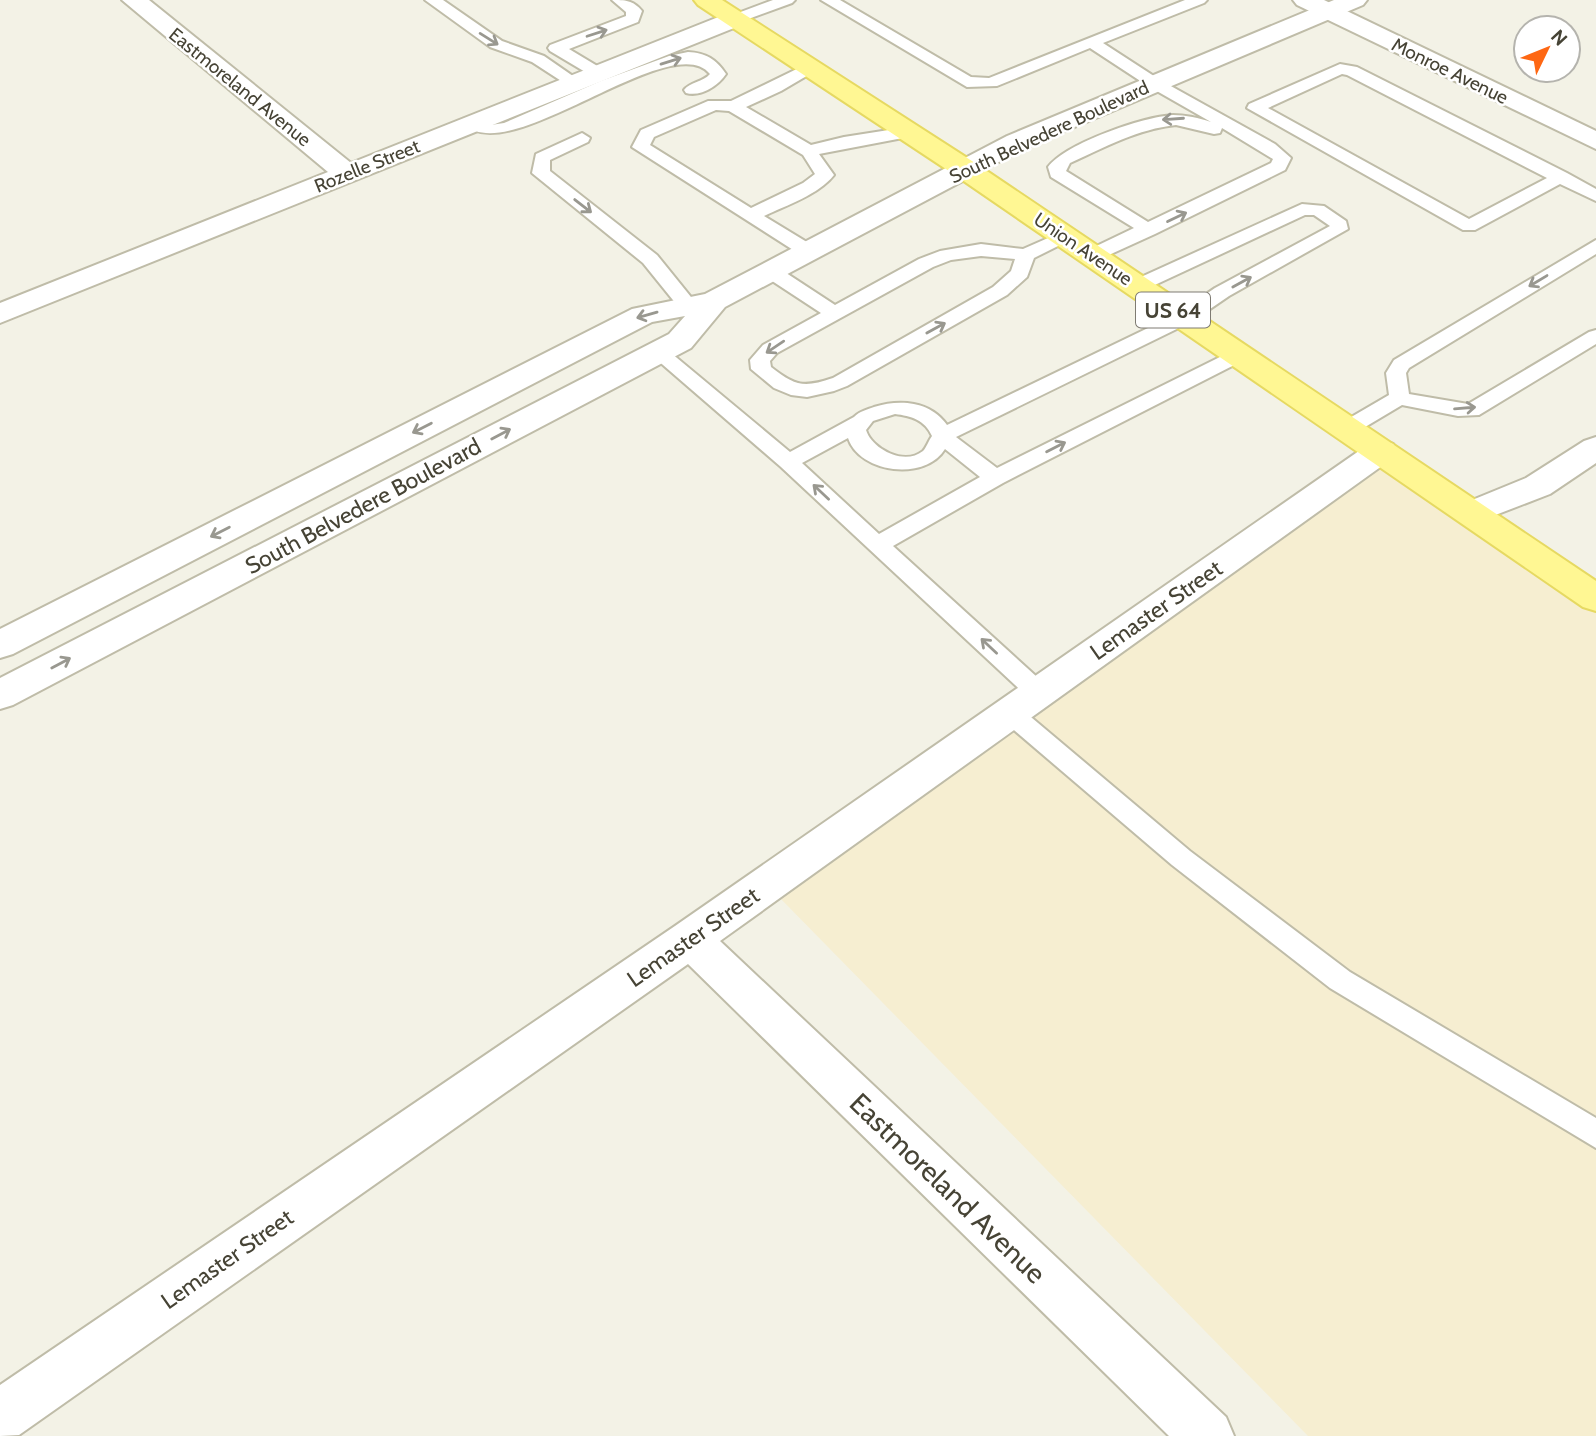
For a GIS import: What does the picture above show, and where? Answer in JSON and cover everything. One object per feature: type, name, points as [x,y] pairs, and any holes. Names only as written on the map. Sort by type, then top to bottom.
[{"type":"main road","name":"Union Avenue","points":[[706,0],[965,169],[1596,597]]},
{"type":"street","name":"Eastmoreland Avenue","points":[[134,0],[347,174]]},
{"type":"street","name":"South Belvedere Boulevard","points":[[0,645],[643,315],[701,304],[770,271],[1016,142],[1154,83],[1316,6],[1355,0]]},
{"type":"street","name":"Monroe Avenue","points":[[1316,6],[1596,141]]},
{"type":"street","name":"Rozelle Street","points":[[0,314],[472,123],[598,87],[735,19]]},
{"type":"street","name":"South Belvedere Boulevard","points":[[0,695],[681,341],[701,304]]},
{"type":"street","points":[[1472,513],[1538,486],[1596,448]]},
{"type":"street","name":"Lemaster Street","points":[[0,1416],[690,939],[1381,451]]},
{"type":"street","name":"Eastmoreland Avenue","points":[[690,939],[1207,1436]]},
{"type":"lane","points":[[433,0],[496,44],[534,57],[598,87],[628,87],[635,74],[687,57],[713,64],[718,74],[712,82],[692,90]]},
{"type":"lane","points":[[534,57],[633,19],[634,10],[620,0]]},
{"type":"lane","points":[[735,19],[787,0]]},
{"type":"lane","points":[[829,0],[968,82],[991,83],[1199,0]]},
{"type":"lane","points":[[1091,43],[1154,83],[1236,127],[1282,159],[1279,166],[1253,180],[1093,255]]},
{"type":"lane","points":[[556,48],[598,87]]},
{"type":"lane","points":[[808,251],[641,147],[647,134],[714,105],[733,106],[775,88],[809,68]]},
{"type":"lane","points":[[1561,177],[1468,226],[1255,108],[1340,69],[1351,70],[1594,193]]},
{"type":"lane","points":[[472,123],[490,130],[508,127],[598,87]]},
{"type":"lane","points":[[733,106],[809,151],[825,176],[809,187],[751,215]]},
{"type":"lane","points":[[1149,230],[1057,173],[1057,167],[1065,159],[1149,123],[1183,118],[1201,122],[1252,152],[1256,169],[1253,180]]},
{"type":"lane","points":[[809,151],[844,142],[908,132]]},
{"type":"lane","points":[[582,138],[542,158],[541,173],[650,259],[701,304]]},
{"type":"lane","points":[[860,422],[856,440],[871,455],[896,462],[923,459],[940,445],[943,436],[1009,401],[1184,318],[1222,292],[1339,229],[1340,225],[1318,210],[1303,209],[1137,286]]},
{"type":"lane","points":[[1026,255],[1020,273],[1000,291],[840,382],[814,392],[798,393],[778,383],[761,369],[760,360],[770,349],[926,263],[947,255],[981,250],[1026,255],[1064,236]]},
{"type":"lane","points":[[1398,398],[1396,373],[1401,364],[1596,246]]},
{"type":"lane","points":[[770,271],[834,313]]},
{"type":"lane","points":[[1348,428],[1398,398],[1458,410],[1472,410],[1596,335]]},
{"type":"lane","points":[[658,352],[788,462],[878,544],[1025,703],[1181,858],[1340,981],[1596,1134]]},
{"type":"lane","points":[[878,544],[995,478],[1239,355]]},
{"type":"lane","points":[[788,462],[880,410],[908,409],[933,419],[943,436],[995,478]]},
{"type":"shaded area","points":[[1388,458],[1596,591],[1596,1436],[1308,1436],[775,893]]}]
